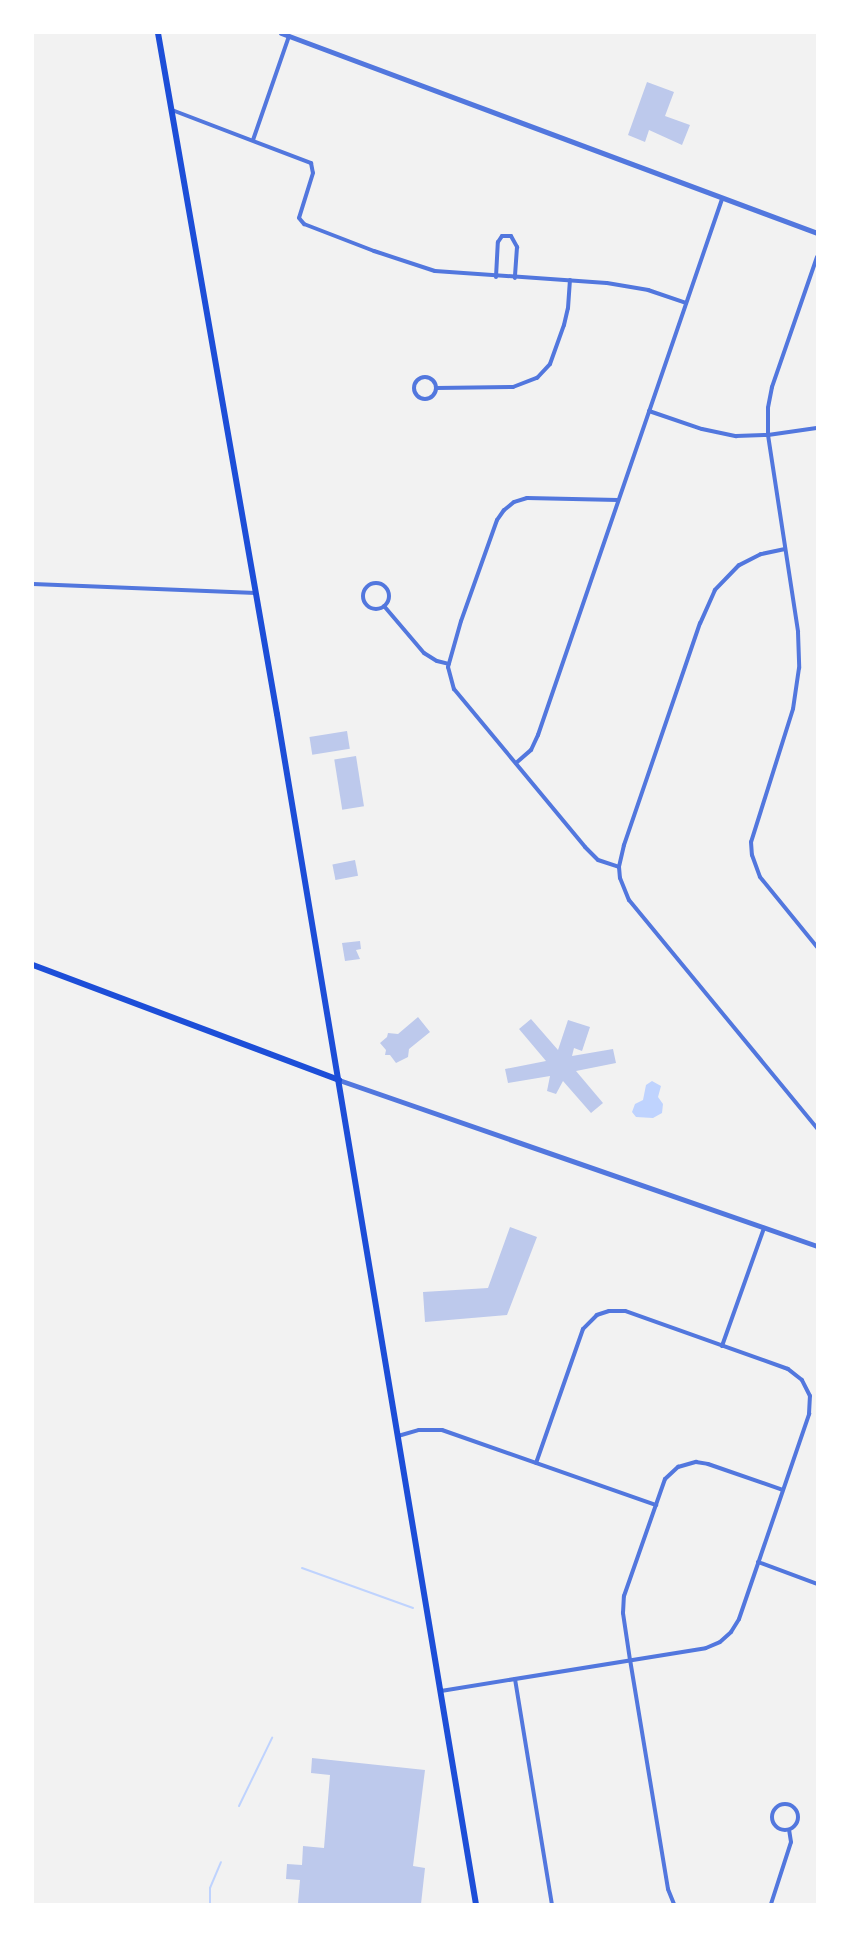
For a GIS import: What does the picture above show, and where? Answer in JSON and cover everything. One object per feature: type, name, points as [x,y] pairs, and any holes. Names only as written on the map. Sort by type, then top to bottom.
[{"type":"main road","points":[[158,33],[339,1080],[476,1904]]},
{"type":"main road","points":[[33,965],[339,1080]]},
{"type":"street","points":[[281,33],[817,233]]},
{"type":"street","points":[[253,140],[289,36]]},
{"type":"street","points":[[171,110],[303,159],[314,167],[299,218],[304,224],[418,267],[458,274],[570,280],[630,286],[686,303]]},
{"type":"street","points":[[516,763],[531,750],[538,735],[722,199]]},
{"type":"street","points":[[496,277],[498,242],[502,236],[511,236],[518,247],[515,278]]},
{"type":"street","points":[[817,258],[772,387],[768,408],[768,435],[799,650],[797,691],[754,825],[751,850],[760,877],[817,947]]},
{"type":"street","points":[[436,388],[513,387],[537,378],[550,364],[564,325],[570,280]]},
{"type":"street","points":[[425,377],[434,382],[436,388],[434,395],[427,399],[417,395],[414,389],[416,382],[425,377]]},
{"type":"street","points":[[649,411],[718,434],[768,435],[817,428]]},
{"type":"street","points":[[618,500],[533,498],[520,500],[508,506],[497,520],[448,664],[454,689],[593,856],[603,863],[619,867]]},
{"type":"street","points":[[785,549],[761,554],[739,565],[722,581],[711,598],[624,845],[619,867],[623,890],[629,900],[817,1128]]},
{"type":"street","points":[[379,583],[386,588],[388,599],[384,606],[373,608],[365,602],[363,594],[368,586],[379,583]]},
{"type":"street","points":[[33,584],[256,593]]},
{"type":"street","points":[[384,606],[424,653],[437,661],[448,664]]},
{"type":"street","points":[[339,1080],[817,1246]]},
{"type":"street","points":[[722,1346],[764,1228]]},
{"type":"street","points":[[441,1691],[706,1648],[720,1642],[731,1632],[739,1619],[811,1408],[809,1390],[802,1380],[788,1369],[625,1311],[609,1311],[597,1315],[583,1329],[536,1463]]},
{"type":"street","points":[[398,1436],[419,1430],[442,1430],[656,1505]]},
{"type":"street","points":[[675,1904],[668,1889],[630,1660],[623,1613],[624,1596],[656,1505],[669,1474],[678,1467],[696,1462],[708,1464],[783,1490]]},
{"type":"street","points":[[758,1562],[817,1584]]},
{"type":"street","points":[[515,1679],[552,1904]]},
{"type":"street","points":[[783,1804],[792,1805],[798,1812],[797,1825],[789,1830],[781,1830],[772,1821],[775,1808],[783,1804]]},
{"type":"street","points":[[771,1904],[791,1842],[789,1830]]},
{"type":"water","points":[[652,1081],[661,1086],[658,1097],[663,1104],[662,1113],[653,1118],[636,1117],[632,1112],[635,1104],[643,1100],[646,1085]]},
{"type":"building","points":[[647,82],[674,92],[665,116],[690,125],[682,145],[649,130],[645,142],[628,135]]},
{"type":"building","points":[[347,731],[350,749],[312,755],[309,737]]},
{"type":"building","points":[[356,756],[364,806],[342,810],[334,759]]},
{"type":"building","points":[[355,860],[358,876],[335,880],[332,864]]},
{"type":"building","points":[[360,941],[361,949],[356,950],[360,959],[345,961],[342,943]]},
{"type":"building","points":[[418,1017],[430,1032],[409,1049],[408,1057],[396,1063],[390,1055],[385,1055],[386,1050],[380,1043],[388,1033],[398,1034]]},
{"type":"building","points":[[531,1019],[558,1050],[568,1020],[590,1027],[582,1051],[574,1048],[572,1056],[613,1049],[616,1063],[576,1071],[603,1103],[591,1113],[563,1081],[556,1094],[547,1091],[550,1076],[508,1083],[505,1069],[546,1061],[519,1029]]},
{"type":"building","points":[[510,1227],[537,1237],[507,1315],[425,1322],[423,1292],[488,1288]]},
{"type":"building","points":[[312,1758],[425,1770],[413,1866],[425,1868],[421,1904],[298,1903],[300,1880],[286,1879],[287,1864],[302,1865],[303,1846],[324,1848],[330,1775],[311,1773]]},
{"type":"waterway","points":[[302,1568],[413,1608]]},
{"type":"waterway","points":[[239,1806],[272,1738]]},
{"type":"waterway","points":[[210,1904],[210,1888],[221,1862]]}]
